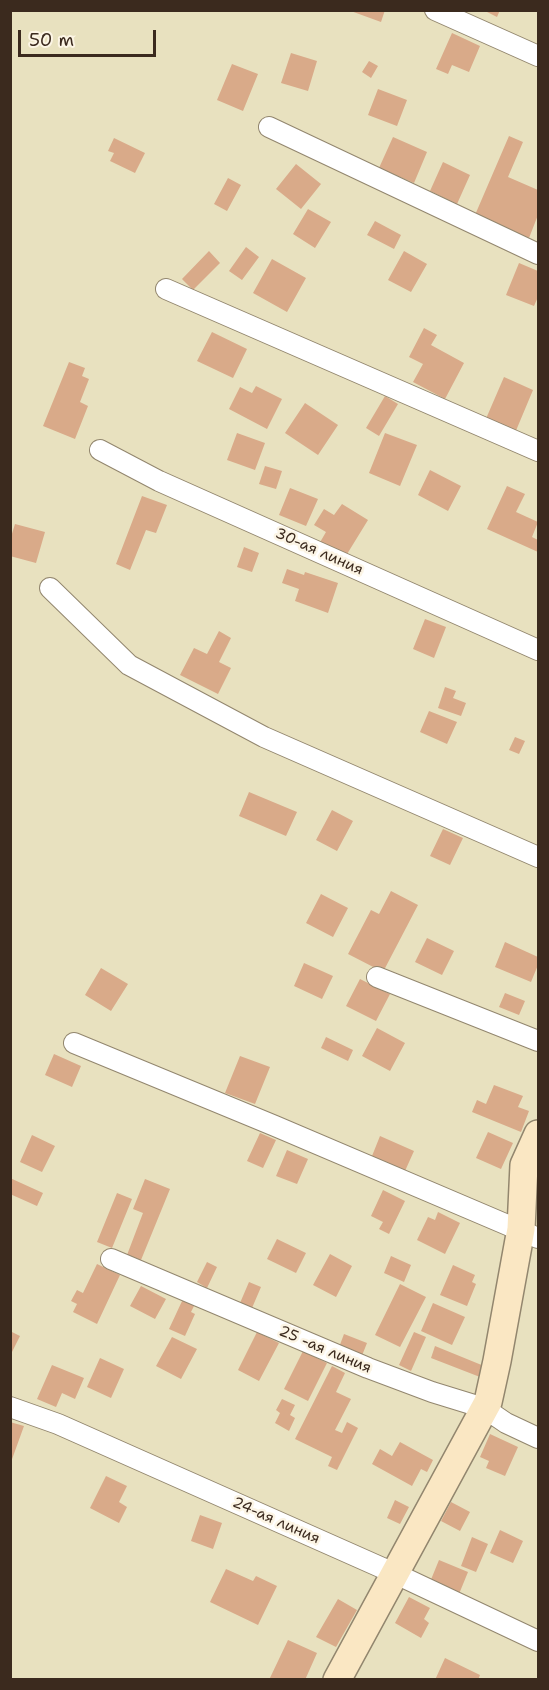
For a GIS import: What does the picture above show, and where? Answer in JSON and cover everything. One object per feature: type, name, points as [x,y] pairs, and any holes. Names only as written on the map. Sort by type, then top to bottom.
[{"type":"street","points":[[435,10],[538,56]]},
{"type":"street","points":[[269,127],[538,254]]},
{"type":"street","points":[[166,289],[538,451]]},
{"type":"street","name":"30-ая линия","points":[[100,450],[159,481],[538,650]]},
{"type":"street","points":[[50,588],[129,665],[264,737],[538,857]]},
{"type":"street","points":[[377,977],[538,1041]]},
{"type":"street","points":[[74,1043],[530,1233]]},
{"type":"street","points":[[337,1680],[488,1402],[530,1233],[524,1165],[538,1134]]},
{"type":"street","name":"25 -ая линия","points":[[111,1259],[368,1368],[432,1392],[484,1408],[506,1423],[538,1438]]},
{"type":"street","name":"24-ая линия","points":[[10,1407],[58,1424],[396,1574],[538,1641]]},
{"type":"building","points":[[348,10],[385,10],[381,22]]},
{"type":"building","points":[[483,10],[500,10],[497,17]]},
{"type":"building","points":[[452,33],[480,46],[469,72],[452,65],[448,74],[436,69]]},
{"type":"building","points":[[291,53],[317,61],[308,91],[281,83]]},
{"type":"building","points":[[369,61],[378,66],[371,78],[362,72]]},
{"type":"building","points":[[232,64],[258,74],[243,111],[217,100]]},
{"type":"building","points":[[378,89],[407,100],[397,126],[368,115]]},
{"type":"building","points":[[509,136],[523,142],[508,177],[538,190],[538,215],[529,238],[475,215]]},
{"type":"building","points":[[393,137],[427,152],[414,183],[379,168]]},
{"type":"building","points":[[114,138],[145,153],[135,173],[110,161],[114,153],[108,151]]},
{"type":"building","points":[[443,162],[470,175],[457,204],[430,191]]},
{"type":"building","points":[[296,164],[321,184],[301,209],[276,189]]},
{"type":"building","points":[[228,178],[241,185],[227,211],[214,204]]},
{"type":"building","points":[[308,209],[331,222],[315,248],[293,234]]},
{"type":"building","points":[[375,221],[401,235],[394,249],[367,235]]},
{"type":"building","points":[[246,247],[259,257],[242,280],[229,271]]},
{"type":"building","points":[[209,251],[220,263],[193,290],[182,279]]},
{"type":"building","points":[[404,251],[427,264],[411,292],[388,280]]},
{"type":"building","points":[[272,259],[306,278],[287,312],[253,293]]},
{"type":"building","points":[[519,263],[538,271],[538,297],[534,306],[506,295]]},
{"type":"building","points":[[424,328],[437,335],[431,345],[464,363],[445,399],[413,382],[423,364],[409,357]]},
{"type":"building","points":[[212,332],[247,349],[233,378],[197,361]]},
{"type":"building","points":[[69,362],[85,368],[82,376],[89,379],[80,402],[88,406],[75,439],[43,426]]},
{"type":"building","points":[[504,377],[533,390],[515,433],[485,421]]},
{"type":"building","points":[[256,386],[282,399],[267,429],[229,409],[240,387],[252,393]]},
{"type":"building","points":[[385,396],[398,404],[379,436],[366,428]]},
{"type":"building","points":[[305,403],[338,425],[318,455],[285,433]]},
{"type":"building","points":[[237,433],[265,443],[255,470],[227,460]]},
{"type":"building","points":[[385,433],[417,445],[400,486],[369,473]]},
{"type":"building","points":[[265,466],[282,471],[276,489],[259,484]]},
{"type":"building","points":[[430,470],[461,486],[448,511],[418,495]]},
{"type":"building","points":[[507,486],[525,494],[516,512],[538,522],[532,537],[538,540],[538,552],[487,529]]},
{"type":"building","points":[[290,488],[318,499],[306,526],[279,515]]},
{"type":"building","points":[[142,496],[167,505],[156,533],[146,530],[130,570],[116,564]]},
{"type":"building","points":[[342,504],[368,520],[344,559],[319,544],[326,532],[314,525],[324,509],[334,515]]},
{"type":"building","points":[[15,524],[45,532],[36,563],[10,556],[10,540]]},
{"type":"building","points":[[244,547],[259,553],[252,572],[237,567]]},
{"type":"building","points":[[287,569],[304,575],[305,572],[338,583],[328,613],[295,601],[299,589],[282,583]]},
{"type":"building","points":[[425,619],[446,627],[434,658],[413,649]]},
{"type":"building","points":[[219,631],[231,638],[219,662],[231,668],[218,694],[180,675],[194,648],[207,654]]},
{"type":"building","points":[[445,687],[456,691],[453,698],[466,703],[461,716],[438,708]]},
{"type":"building","points":[[429,711],[457,722],[447,744],[420,732]]},
{"type":"building","points":[[515,737],[525,741],[519,754],[509,750]]},
{"type":"building","points":[[249,792],[297,812],[286,836],[239,816]]},
{"type":"building","points":[[332,810],[353,821],[337,851],[316,840]]},
{"type":"building","points":[[443,829],[463,838],[450,865],[430,856]]},
{"type":"building","points":[[391,891],[418,905],[383,972],[348,954],[371,910],[379,914]]},
{"type":"building","points":[[321,894],[348,908],[333,937],[306,923]]},
{"type":"building","points":[[427,938],[454,951],[442,975],[415,962]]},
{"type":"building","points":[[505,942],[538,957],[538,965],[531,982],[495,967]]},
{"type":"building","points":[[304,963],[333,976],[322,999],[294,986]]},
{"type":"building","points":[[101,968],[128,984],[111,1011],[85,995]]},
{"type":"building","points":[[360,979],[390,994],[376,1021],[346,1006]]},
{"type":"building","points":[[505,993],[525,1001],[519,1015],[499,1007]]},
{"type":"building","points":[[377,1028],[405,1043],[390,1071],[362,1056]]},
{"type":"building","points":[[326,1037],[353,1050],[348,1061],[321,1048]]},
{"type":"building","points":[[54,1054],[81,1066],[72,1087],[45,1075]]},
{"type":"building","points":[[240,1056],[270,1067],[255,1104],[225,1093]]},
{"type":"building","points":[[494,1085],[523,1096],[518,1107],[529,1111],[521,1132],[472,1112],[477,1100],[486,1104]]},
{"type":"building","points":[[488,1132],[513,1143],[501,1169],[476,1158]]},
{"type":"building","points":[[260,1133],[276,1140],[263,1168],[247,1161]]},
{"type":"building","points":[[32,1135],[55,1146],[42,1172],[20,1162]]},
{"type":"building","points":[[380,1136],[414,1151],[405,1171],[372,1156]]},
{"type":"building","points":[[287,1150],[308,1159],[297,1184],[276,1176]]},
{"type":"building","points":[[10,1178],[43,1193],[37,1206],[10,1194]]},
{"type":"building","points":[[145,1179],[170,1189],[141,1260],[127,1255],[143,1213],[133,1209]]},
{"type":"building","points":[[383,1190],[405,1201],[389,1234],[379,1229],[383,1222],[371,1216]]},
{"type":"building","points":[[117,1193],[132,1199],[112,1248],[97,1242]]},
{"type":"building","points":[[438,1212],[460,1223],[445,1254],[417,1240],[428,1217],[435,1220]]},
{"type":"building","points":[[277,1239],[306,1253],[296,1273],[267,1259]]},
{"type":"building","points":[[330,1254],[352,1266],[336,1297],[313,1285]]},
{"type":"building","points":[[391,1256],[411,1265],[404,1282],[384,1273]]},
{"type":"building","points":[[207,1262],[217,1267],[207,1288],[197,1282]]},
{"type":"building","points":[[97,1264],[120,1275],[97,1324],[73,1312],[77,1304],[71,1301],[77,1290],[83,1293]]},
{"type":"building","points":[[453,1265],[475,1275],[472,1282],[476,1284],[467,1306],[440,1295]]},
{"type":"building","points":[[249,1282],[261,1287],[252,1308],[240,1303]]},
{"type":"building","points":[[400,1284],[426,1297],[400,1347],[375,1335]]},
{"type":"building","points":[[141,1286],[166,1299],[155,1319],[130,1306]]},
{"type":"building","points":[[183,1299],[195,1304],[191,1312],[195,1314],[185,1336],[169,1329]]},
{"type":"building","points":[[433,1303],[465,1317],[452,1345],[421,1331]]},
{"type":"building","points":[[10,1331],[20,1336],[10,1356]]},
{"type":"building","points":[[257,1332],[279,1343],[259,1381],[238,1370]]},
{"type":"building","points":[[414,1332],[426,1337],[411,1371],[399,1365]]},
{"type":"building","points":[[344,1334],[367,1343],[361,1358],[338,1350]]},
{"type":"building","points":[[172,1337],[197,1349],[181,1379],[156,1366]]},
{"type":"building","points":[[435,1346],[484,1366],[480,1377],[431,1358]]},
{"type":"building","points":[[303,1351],[327,1363],[308,1401],[284,1389]]},
{"type":"building","points":[[100,1358],[124,1369],[111,1398],[87,1387]]},
{"type":"building","points":[[52,1365],[84,1378],[75,1399],[62,1393],[56,1407],[37,1399]]},
{"type":"building","points":[[332,1366],[345,1373],[336,1392],[351,1399],[335,1430],[342,1433],[347,1422],[358,1428],[337,1470],[328,1466],[332,1457],[295,1439]]},
{"type":"building","points":[[282,1399],[295,1405],[290,1415],[295,1418],[289,1431],[275,1423],[280,1413],[276,1410]]},
{"type":"building","points":[[10,1422],[24,1426],[11,1462],[10,1462]]},
{"type":"building","points":[[490,1434],[518,1447],[505,1476],[486,1468],[489,1461],[480,1457]]},
{"type":"building","points":[[400,1442],[433,1460],[427,1472],[421,1469],[412,1486],[372,1464],[380,1449],[392,1456]]},
{"type":"building","points":[[106,1476],[127,1486],[119,1502],[127,1507],[119,1523],[90,1508]]},
{"type":"building","points":[[395,1500],[409,1507],[400,1524],[387,1518]]},
{"type":"building","points":[[451,1502],[470,1512],[460,1531],[441,1521]]},
{"type":"building","points":[[200,1515],[222,1523],[213,1549],[191,1541]]},
{"type":"building","points":[[500,1530],[523,1541],[513,1563],[490,1553]]},
{"type":"building","points":[[472,1537],[488,1544],[476,1572],[461,1566]]},
{"type":"building","points":[[439,1560],[468,1572],[459,1594],[430,1582]]},
{"type":"building","points":[[226,1569],[253,1581],[256,1576],[277,1586],[258,1625],[210,1602]]},
{"type":"building","points":[[409,1597],[430,1608],[424,1619],[429,1623],[421,1638],[395,1623]]},
{"type":"building","points":[[338,1599],[357,1610],[336,1647],[316,1637]]},
{"type":"building","points":[[288,1640],[317,1653],[305,1680],[269,1680]]},
{"type":"building","points":[[445,1658],[480,1675],[478,1680],[435,1680]]}]
